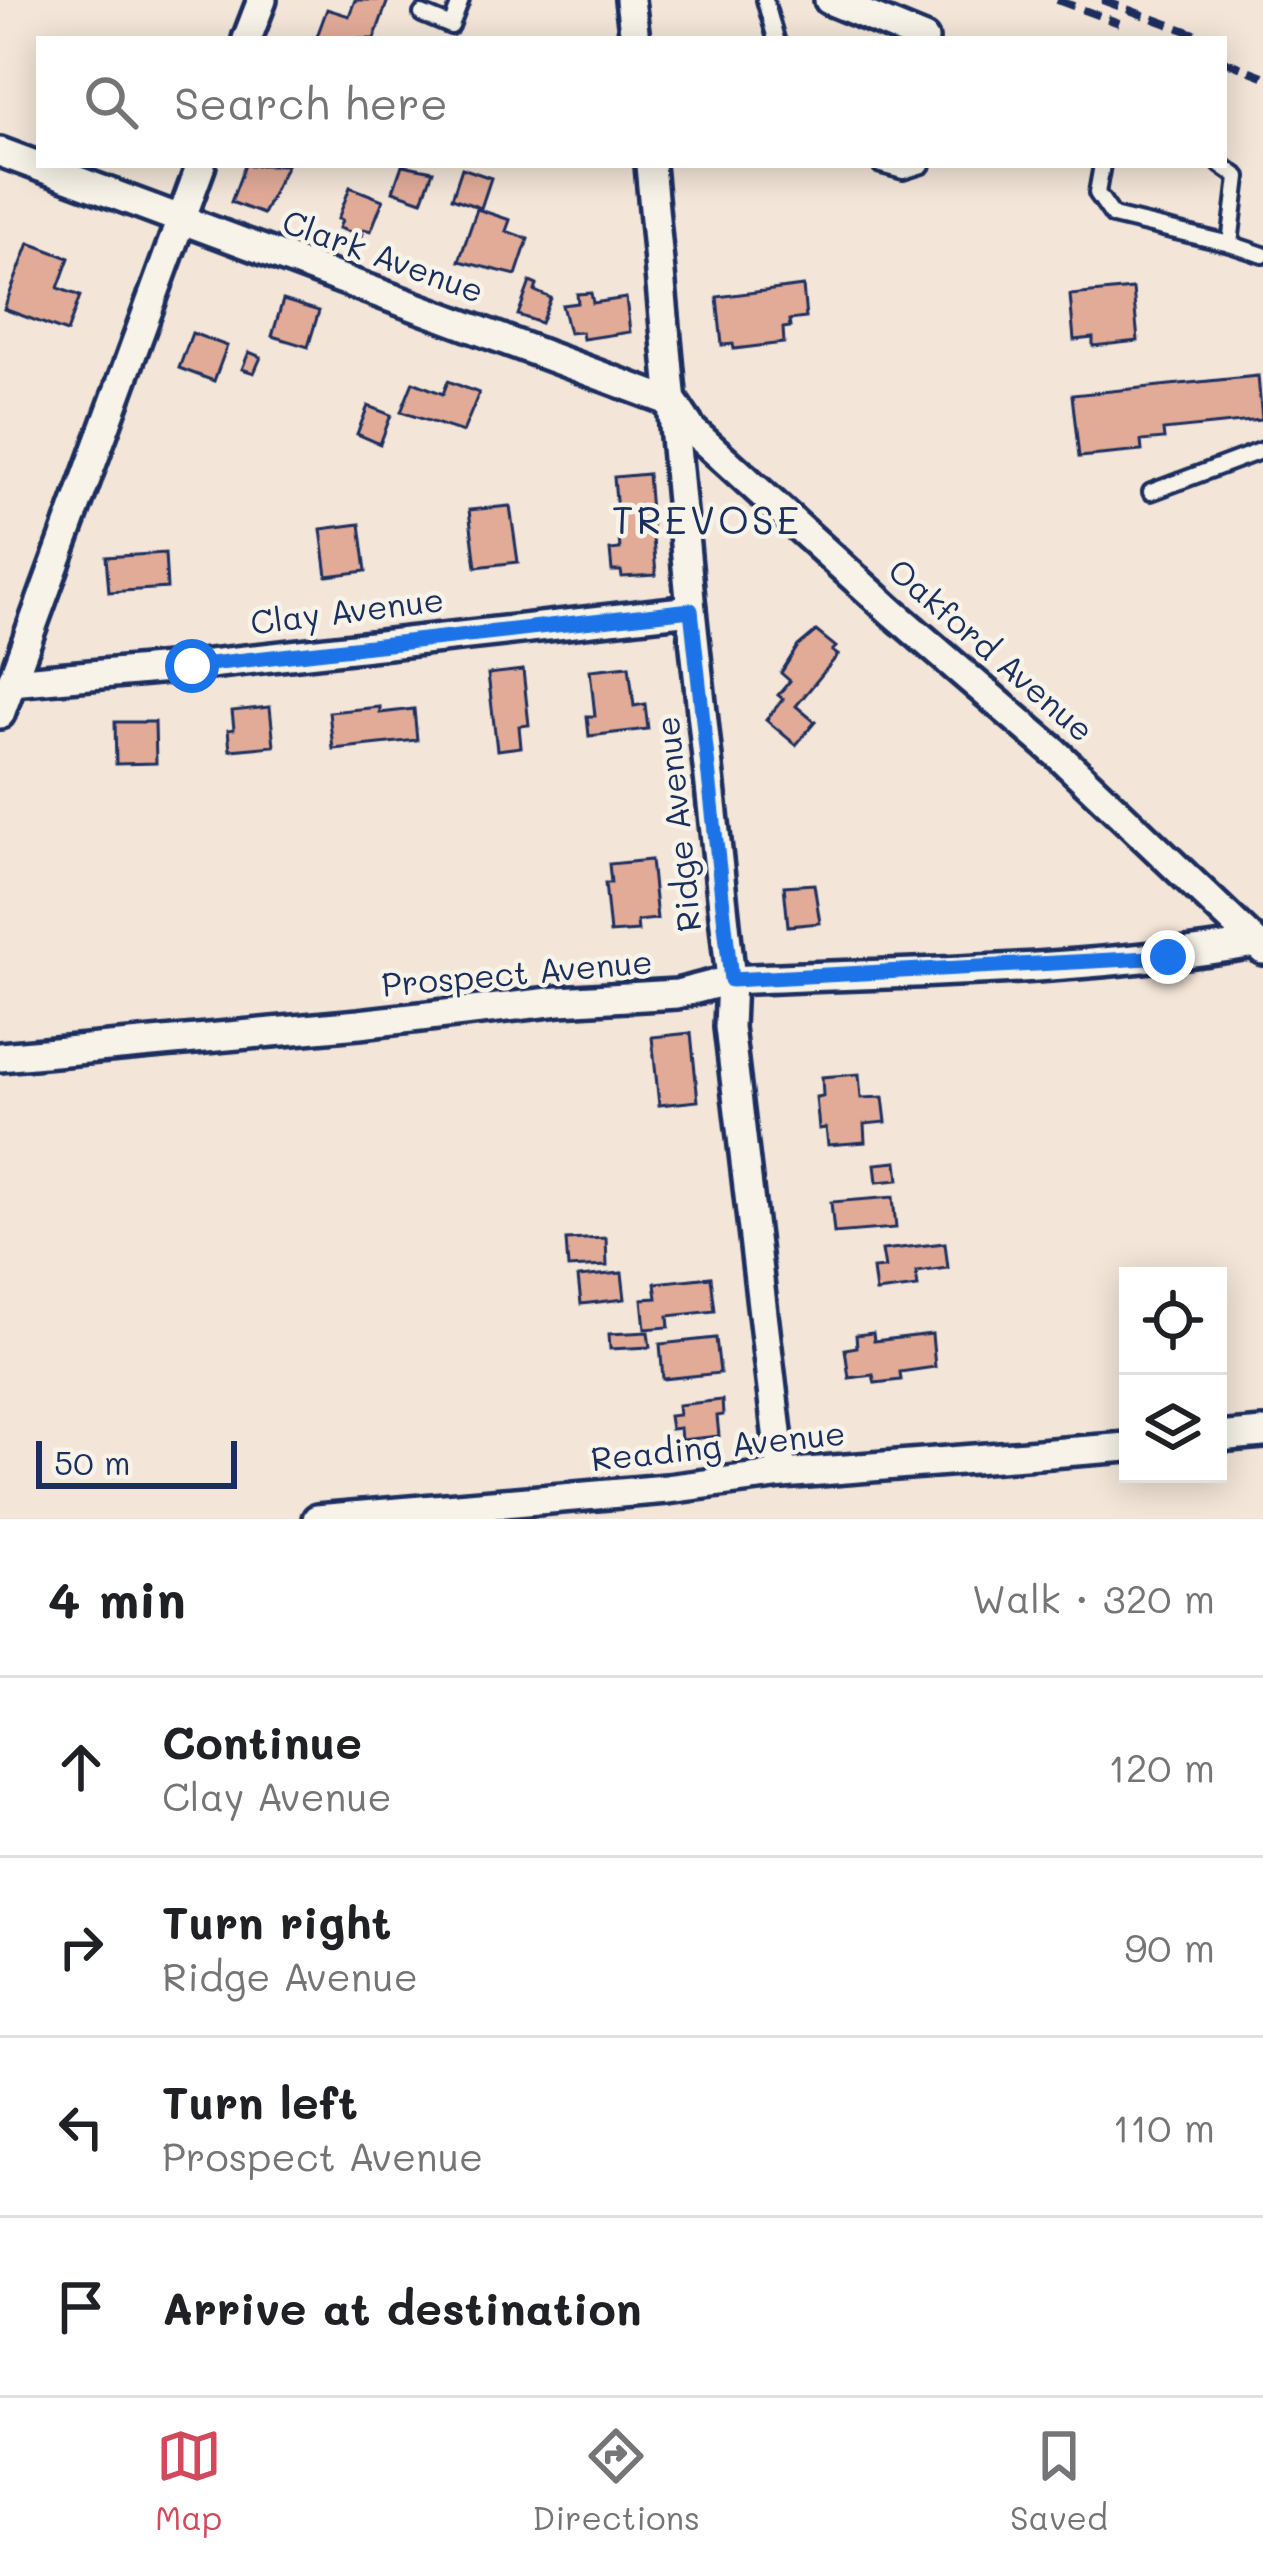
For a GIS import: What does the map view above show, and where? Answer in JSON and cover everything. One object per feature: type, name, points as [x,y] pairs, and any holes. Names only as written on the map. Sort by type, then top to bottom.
[{"type":"street","points":[[248,36],[262,0]]},
{"type":"street","points":[[630,0],[635,36]]},
{"type":"street","points":[[829,0],[917,36]]},
{"type":"street","name":"Clark Avenue","points":[[0,152],[36,165]]},
{"type":"street","name":"Clark Avenue","points":[[43,168],[674,403]]},
{"type":"street","points":[[0,714],[200,168]]},
{"type":"street","name":"Ridge Avenue","points":[[650,168],[731,980],[729,1027],[782,1474]]},
{"type":"street","name":"Oakford Avenue","points":[[674,403],[692,430],[892,613],[1056,753],[1259,946]]},
{"type":"street","name":"Clay Avenue","points":[[11,682],[691,610]]},
{"type":"street","name":"Prospect Avenue","points":[[0,1057],[560,1001],[677,994],[731,980],[1083,964],[1259,946]]},
{"type":"street","points":[[1227,1436],[1263,1432]]},
{"type":"street","name":"Reading Avenue","points":[[317,1519],[668,1489],[782,1474],[1119,1448]]},
{"type":"lane","points":[[422,14],[452,26],[461,0]]},
{"type":"lane","points":[[765,0],[775,36]]},
{"type":"lane","points":[[1101,168],[1096,193],[1113,216],[1263,255]]},
{"type":"lane","points":[[1225,168],[1238,178],[1230,244]]},
{"type":"lane","points":[[1151,492],[1263,450]]},
{"type":"building","points":[[355,0],[388,0],[375,36],[317,36],[327,9],[349,16]]},
{"type":"building","points":[[244,168],[286,168],[263,214],[231,202]]},
{"type":"building","points":[[401,168],[433,171],[422,201],[393,191]]},
{"type":"building","points":[[462,168],[491,178],[481,208],[452,198]]},
{"type":"building","points":[[350,187],[383,200],[371,231],[364,229],[361,236],[339,228]]},
{"type":"building","points":[[477,209],[510,220],[506,231],[528,239],[516,275],[459,261]]},
{"type":"building","points":[[29,243],[69,258],[58,288],[80,296],[67,332],[4,309]]},
{"type":"building","points":[[530,282],[537,285],[535,291],[551,298],[541,323],[518,315]]},
{"type":"building","points":[[803,286],[806,318],[789,320],[790,327],[783,328],[784,343],[734,349],[733,344],[722,345],[717,297]]},
{"type":"building","points":[[1133,289],[1138,341],[1093,346],[1093,338],[1074,340],[1070,295]]},
{"type":"building","points":[[591,293],[593,303],[626,298],[630,332],[583,339],[582,332],[569,333],[562,305],[578,303],[577,294]]},
{"type":"building","points":[[283,300],[319,311],[308,347],[272,336]]},
{"type":"building","points":[[192,333],[227,346],[214,381],[179,368]]},
{"type":"building","points":[[249,352],[261,357],[254,373],[242,369]]},
{"type":"building","points":[[1258,376],[1262,420],[1163,430],[1164,439],[1141,441],[1142,451],[1079,457],[1072,395]]},
{"type":"building","points":[[448,381],[479,393],[463,432],[401,412],[413,382],[443,394]]},
{"type":"building","points":[[368,406],[391,415],[380,444],[357,434]]},
{"type":"building","points":[[648,474],[656,575],[622,577],[621,571],[612,571],[610,550],[620,549],[614,477]]},
{"type":"building","points":[[510,506],[518,562],[476,567],[469,510]]},
{"type":"building","points":[[360,524],[366,571],[327,576],[321,529]]},
{"type":"building","points":[[165,553],[167,588],[109,592],[106,557]]},
{"type":"building","points":[[816,631],[836,647],[832,651],[838,655],[796,706],[815,722],[796,745],[766,720],[790,681],[781,673],[798,646]]},
{"type":"building","points":[[629,666],[634,706],[645,704],[648,729],[589,736],[587,716],[595,716],[590,670]]},
{"type":"building","points":[[523,670],[529,725],[519,726],[521,747],[497,750],[488,674]]},
{"type":"building","points":[[270,707],[274,746],[230,750],[232,711]]},
{"type":"building","points":[[380,707],[380,713],[414,709],[417,740],[333,749],[329,712]]},
{"type":"building","points":[[115,722],[155,722],[156,763],[116,764]]},
{"type":"building","points":[[651,860],[657,919],[637,921],[638,931],[610,933],[605,883],[611,883],[609,864]]},
{"type":"building","points":[[814,884],[820,923],[788,926],[784,886]]},
{"type":"building","points":[[691,1033],[698,1101],[659,1105],[652,1037]]},
{"type":"building","points":[[859,1074],[861,1098],[883,1097],[886,1122],[864,1124],[865,1142],[828,1145],[826,1128],[819,1129],[816,1097],[823,1096],[822,1077]]},
{"type":"building","points":[[897,1162],[899,1180],[877,1182],[875,1164]]},
{"type":"building","points":[[893,1197],[896,1228],[834,1233],[831,1202]]},
{"type":"building","points":[[606,1238],[607,1266],[568,1268],[566,1240]]},
{"type":"building","points":[[945,1243],[948,1268],[916,1272],[918,1287],[876,1292],[873,1269],[885,1268],[882,1250]]},
{"type":"building","points":[[622,1273],[625,1299],[581,1304],[578,1277]]},
{"type":"building","points":[[711,1277],[715,1311],[668,1316],[669,1327],[645,1329],[642,1299],[657,1298],[655,1283]]},
{"type":"building","points":[[648,1332],[650,1347],[610,1349],[609,1334]]},
{"type":"building","points":[[873,1333],[874,1341],[932,1334],[935,1367],[900,1372],[901,1380],[875,1383],[873,1375],[849,1378],[845,1349],[857,1347],[856,1335]]},
{"type":"building","points":[[716,1338],[720,1373],[663,1379],[660,1344]]},
{"type":"building","points":[[722,1400],[723,1415],[717,1416],[719,1436],[681,1440],[680,1428],[671,1429],[669,1416],[679,1415],[678,1405]]},
{"type":"railway","points":[[1057,0],[1119,23]]},
{"type":"railway","points":[[1102,0],[1201,36]]},
{"type":"railway","points":[[1227,62],[1263,76]]},
{"type":"district","name":"TREVOSE","points":[[707,520]]},
{"type":"route","points":[[192,666],[691,610],[731,980],[1168,957]]}]
